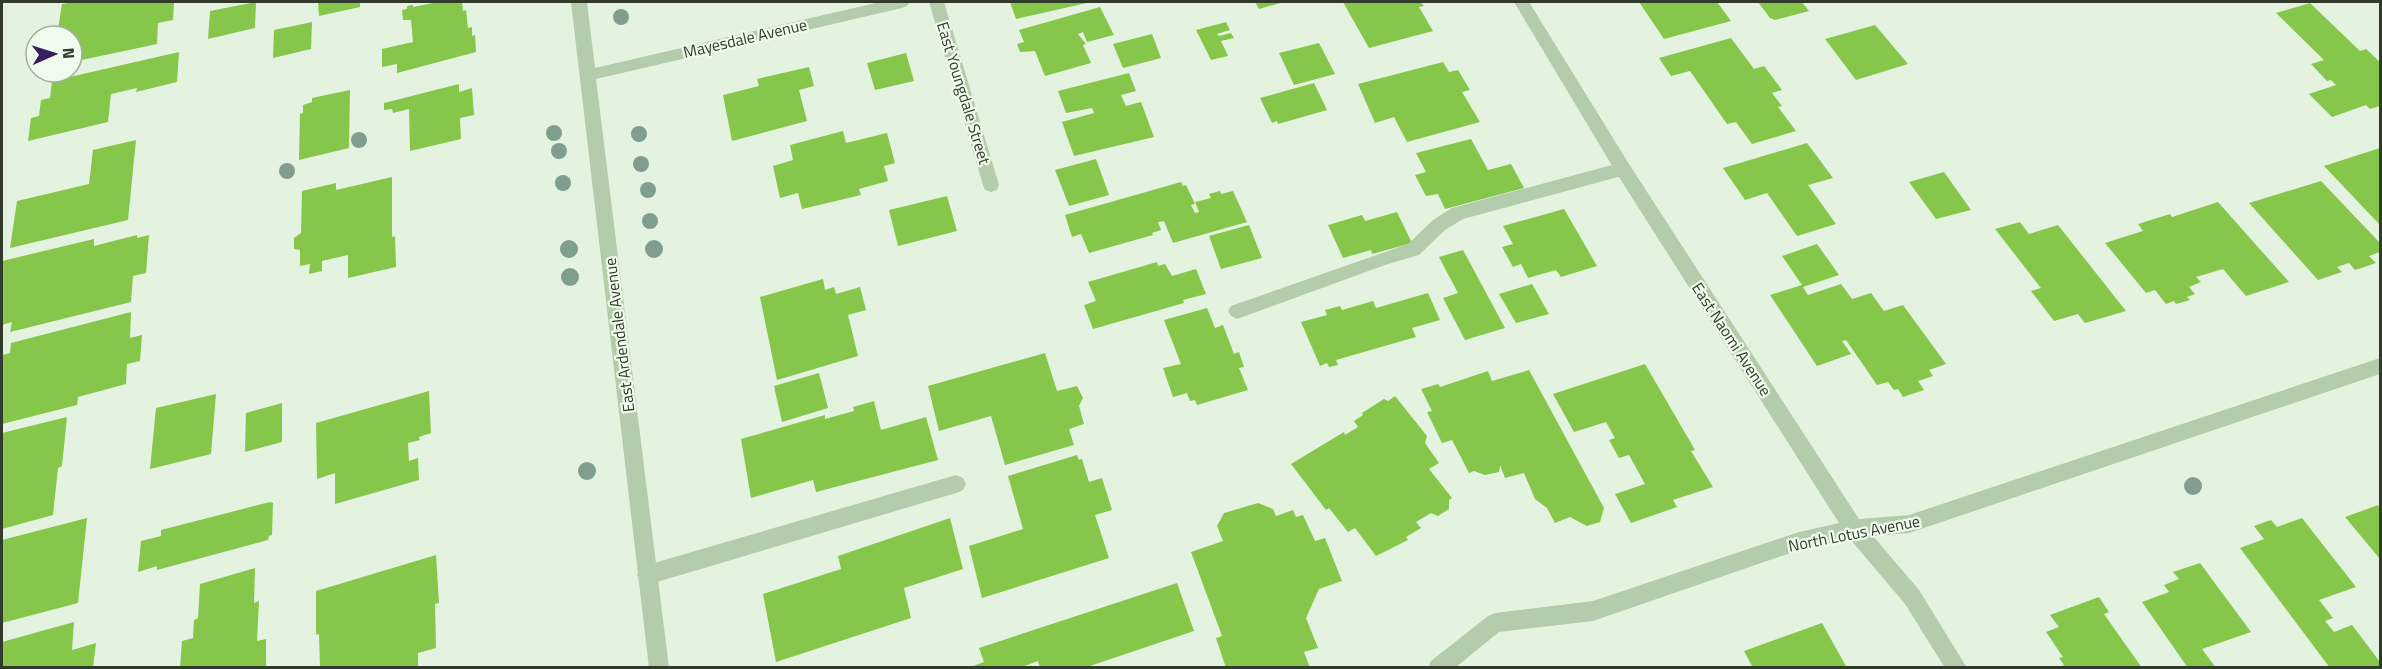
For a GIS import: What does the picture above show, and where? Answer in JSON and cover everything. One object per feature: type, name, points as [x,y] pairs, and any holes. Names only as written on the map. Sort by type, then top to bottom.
[{"type":"street","name":"East Ardendale Avenue","points":[[579,2],[658,668]]},
{"type":"street","name":"Mayesdale Avenue","points":[[589,75],[902,2]]},
{"type":"street","name":"East Youngdale Street","points":[[936,2],[991,185]]},
{"type":"street","name":"East Naomi Avenue","points":[[1521,2],[1623,169],[1854,530],[1912,597],[1957,668]]},
{"type":"street","points":[[1237,311],[1384,258],[1413,250],[1439,225],[1458,213],[1623,169]]},
{"type":"street","name":"North Lotus Avenue","points":[[1438,668],[1495,622],[1593,611],[1799,541],[1854,530],[1909,524],[2380,366]]},
{"type":"street","points":[[647,575],[956,484]]},
{"type":"building","points":[[174,2],[173,20],[158,23],[157,44],[84,59],[84,24],[59,24],[62,4]]},
{"type":"building","points":[[256,2],[255,28],[208,39],[210,11]]},
{"type":"building","points":[[318,2],[360,2],[360,7],[319,16]]},
{"type":"building","points":[[462,2],[463,11],[466,10],[468,28],[472,27],[472,36],[475,35],[476,52],[397,73],[397,64],[382,67],[382,49],[413,42],[411,20],[403,20],[402,10],[407,9],[407,6]]},
{"type":"building","points":[[1010,2],[1091,2],[1016,19]]},
{"type":"building","points":[[1255,2],[1284,2],[1259,9]]},
{"type":"building","points":[[1343,2],[1421,2],[1424,6],[1419,7],[1433,31],[1369,48]]},
{"type":"building","points":[[1639,2],[1717,2],[1731,21],[1664,39]]},
{"type":"building","points":[[1758,2],[1802,2],[1809,11],[1775,20],[1770,18]]},
{"type":"building","points":[[2310,3],[2360,51],[2366,49],[2380,62],[2380,106],[2370,109],[2366,105],[2332,117],[2309,94],[2336,85],[2331,80],[2327,81],[2311,64],[2324,60],[2276,13]]},
{"type":"building","points":[[1100,7],[1114,35],[1087,42],[1083,32],[1078,34],[1086,44],[1083,45],[1091,63],[1045,76],[1035,51],[1020,52],[1017,44],[1024,42],[1019,30]]},
{"type":"building","points":[[312,22],[311,49],[273,58],[274,30]]},
{"type":"building","points":[[1226,22],[1230,30],[1217,34],[1219,36],[1231,33],[1234,38],[1221,41],[1228,56],[1211,60],[1196,30]]},
{"type":"building","points":[[1875,25],[1908,64],[1856,80],[1825,39]]},
{"type":"building","points":[[1152,34],[1161,58],[1123,68],[1113,44]]},
{"type":"building","points":[[1731,38],[1754,69],[1764,66],[1782,90],[1772,93],[1782,106],[1778,107],[1796,131],[1752,144],[1736,122],[1727,124],[1690,71],[1671,76],[1659,58]]},
{"type":"building","points":[[1319,43],[1335,74],[1294,85],[1279,53]]},
{"type":"building","points":[[179,52],[177,82],[136,92],[137,88],[111,94],[108,122],[28,141],[31,118],[39,116],[41,100],[50,98],[52,84],[84,84],[84,74]]},
{"type":"building","points":[[906,53],[914,81],[875,90],[867,63]]},
{"type":"building","points":[[1443,62],[1449,72],[1458,70],[1470,90],[1462,92],[1480,122],[1407,142],[1394,117],[1375,123],[1358,84]]},
{"type":"building","points":[[809,67],[814,86],[799,90],[807,121],[732,141],[723,95],[759,86],[757,79]]},
{"type":"building","points":[[1129,73],[1136,91],[1121,95],[1126,106],[1141,102],[1154,137],[1074,156],[1062,122],[1094,113],[1092,108],[1066,113],[1058,91]]},
{"type":"building","points":[[1314,83],[1327,110],[1278,124],[1277,121],[1272,123],[1260,98]]},
{"type":"building","points":[[459,84],[459,92],[472,88],[474,115],[460,118],[461,139],[410,151],[409,109],[393,113],[392,109],[384,110],[384,103]]},
{"type":"building","points":[[350,90],[349,148],[299,160],[300,114],[303,113],[303,105],[312,102],[312,98]]},
{"type":"building","points":[[843,131],[846,143],[887,133],[895,163],[884,166],[888,181],[859,189],[861,195],[802,209],[798,193],[780,198],[773,166],[793,160],[790,145]]},
{"type":"building","points":[[1471,139],[1488,170],[1511,164],[1524,188],[1445,209],[1438,194],[1426,196],[1415,175],[1426,172],[1416,153]]},
{"type":"building","points":[[136,140],[128,220],[10,248],[17,201],[89,184],[93,150]]},
{"type":"building","points":[[1807,143],[1833,178],[1808,185],[1836,224],[1797,236],[1767,193],[1745,200],[1723,168]]},
{"type":"building","points":[[2380,148],[2380,225],[2324,166]]},
{"type":"building","points":[[1096,159],[1109,195],[1069,206],[1055,170]]},
{"type":"building","points":[[1944,172],[1971,210],[1936,219],[1909,182]]},
{"type":"building","points":[[392,177],[392,237],[395,236],[396,267],[348,278],[348,255],[322,261],[322,271],[309,274],[310,264],[300,266],[300,250],[294,249],[294,238],[301,233],[302,191],[336,183],[336,190]]},
{"type":"building","points":[[2321,181],[2380,243],[2380,252],[2369,256],[2376,263],[2355,270],[2349,263],[2337,267],[2342,272],[2318,280],[2249,203]]},
{"type":"building","points":[[1181,182],[1183,186],[1186,185],[1195,204],[1191,205],[1195,213],[1199,212],[1195,202],[1211,198],[1209,194],[1233,191],[1247,222],[1173,243],[1164,221],[1158,222],[1161,230],[1152,233],[1153,235],[1089,253],[1081,234],[1072,237],[1065,215]]},
{"type":"building","points":[[947,196],[957,231],[898,246],[889,210]]},
{"type":"building","points":[[2218,202],[2289,282],[2246,296],[2223,269],[2196,277],[2201,282],[2189,287],[2195,294],[2187,297],[2190,300],[2166,304],[2155,290],[2146,293],[2105,243],[2143,231],[2138,224],[2170,214],[2172,217]]},
{"type":"building","points":[[1564,209],[1597,266],[1561,277],[1556,270],[1528,278],[1521,264],[1513,267],[1502,247],[1513,244],[1503,226]]},
{"type":"building","points":[[1397,212],[1412,243],[1372,254],[1371,250],[1343,258],[1328,225],[1362,215],[1365,221]]},
{"type":"building","points":[[2020,222],[2029,234],[2058,225],[2126,311],[2085,323],[2078,314],[2054,321],[2031,291],[2041,288],[1995,229]]},
{"type":"building","points":[[1249,225],[1262,258],[1221,269],[1209,236]]},
{"type":"building","points":[[137,235],[137,238],[149,235],[146,273],[133,276],[131,302],[10,332],[12,322],[2,325],[2,261],[94,239],[94,246]]},
{"type":"building","points":[[1817,244],[1839,275],[1803,287],[1808,295],[1841,284],[1852,299],[1871,293],[1884,311],[1903,305],[1946,364],[1929,370],[1933,376],[1918,381],[1924,390],[1903,397],[1898,389],[1894,390],[1888,382],[1877,385],[1846,340],[1842,341],[1851,354],[1817,366],[1770,295],[1802,285],[1782,256]]},
{"type":"building","points":[[1463,250],[1505,328],[1465,340],[1443,298],[1458,293],[1439,257]]},
{"type":"building","points":[[1157,262],[1158,266],[1165,264],[1172,276],[1196,269],[1206,294],[1183,300],[1184,303],[1093,329],[1084,305],[1096,301],[1088,282]]},
{"type":"building","points":[[823,279],[825,290],[834,287],[836,294],[860,287],[866,310],[848,315],[858,356],[777,380],[760,297]]},
{"type":"building","points":[[1532,284],[1549,314],[1516,323],[1499,294]]},
{"type":"building","points":[[1428,293],[1440,320],[1412,328],[1416,337],[1336,360],[1338,365],[1329,367],[1327,363],[1320,366],[1301,322],[1327,315],[1325,310],[1340,306],[1342,310],[1373,301],[1376,308]]},
{"type":"building","points":[[1207,308],[1215,328],[1223,325],[1234,354],[1239,352],[1244,367],[1239,368],[1248,390],[1197,405],[1195,400],[1190,401],[1187,393],[1173,397],[1163,368],[1181,364],[1164,320]]},
{"type":"building","points":[[131,312],[130,338],[142,335],[140,361],[127,364],[126,384],[78,397],[77,405],[2,424],[2,355],[10,353],[11,343]]},
{"type":"building","points":[[1045,353],[1057,391],[1077,386],[1083,398],[1079,406],[1084,424],[1069,429],[1074,445],[1005,465],[991,416],[939,431],[928,386]]},
{"type":"building","points":[[1645,364],[1695,450],[1691,451],[1713,487],[1673,500],[1677,507],[1631,523],[1615,494],[1645,484],[1629,455],[1619,458],[1609,440],[1615,438],[1606,422],[1574,432],[1553,394]]},
{"type":"building","points":[[1529,370],[1604,508],[1600,522],[1587,526],[1570,517],[1555,523],[1547,508],[1535,499],[1524,473],[1505,478],[1500,465],[1499,472],[1485,475],[1474,471],[1469,473],[1452,440],[1442,443],[1427,412],[1432,411],[1421,389],[1438,384],[1440,387],[1488,371],[1492,381]]},
{"type":"building","points":[[819,373],[828,408],[782,422],[774,386]]},
{"type":"building","points":[[429,391],[431,433],[419,437],[420,440],[408,443],[409,461],[418,458],[419,480],[335,504],[335,473],[317,479],[316,423]]},
{"type":"building","points":[[216,394],[211,454],[150,469],[156,408]]},
{"type":"building","points":[[1395,396],[1427,436],[1425,443],[1439,463],[1429,469],[1452,498],[1449,500],[1449,509],[1438,516],[1431,513],[1416,522],[1421,528],[1406,537],[1408,540],[1376,556],[1355,528],[1348,532],[1329,508],[1326,510],[1291,464],[1344,432],[1345,435],[1358,427],[1354,421],[1363,415],[1362,413],[1384,399],[1388,401]]},
{"type":"building","points":[[874,401],[881,430],[926,417],[938,460],[816,492],[813,480],[751,498],[741,439],[825,415],[825,419],[854,411],[853,407]]},
{"type":"building","points":[[282,403],[282,442],[245,452],[246,413]]},
{"type":"building","points":[[67,417],[62,466],[58,468],[53,515],[2,529],[2,433]]},
{"type":"building","points":[[1077,455],[1079,460],[1082,459],[1089,482],[1102,478],[1112,510],[1095,515],[1109,558],[982,598],[969,546],[1023,529],[1008,476]]},
{"type":"building","points":[[273,503],[272,535],[268,540],[157,570],[157,566],[138,572],[141,541],[161,536],[161,530]]},
{"type":"building","points":[[1258,503],[1273,509],[1276,516],[1293,510],[1296,517],[1303,515],[1315,541],[1325,538],[1342,581],[1319,589],[1306,618],[1318,648],[1304,652],[1310,668],[1226,668],[1216,638],[1222,636],[1191,552],[1223,541],[1217,526],[1224,513]]},
{"type":"building","points":[[2378,505],[2380,508],[2380,559],[2345,517]]},
{"type":"building","points":[[87,518],[78,603],[2,623],[2,540]]},
{"type":"building","points":[[950,518],[963,569],[904,588],[911,618],[776,662],[763,594],[841,569],[838,556]]},
{"type":"building","points":[[2302,518],[2356,587],[2319,600],[2333,618],[2325,621],[2334,632],[2352,625],[2380,662],[2380,668],[2330,668],[2240,548],[2264,539],[2254,526],[2271,520],[2277,527]]},
{"type":"building","points":[[436,555],[439,603],[435,604],[436,648],[418,653],[418,668],[320,668],[319,634],[316,635],[316,591]]},
{"type":"building","points":[[2200,563],[2251,632],[2202,649],[2216,668],[2188,668],[2142,602],[2169,592],[2164,585],[2179,579],[2173,572]]},
{"type":"building","points":[[255,568],[254,603],[259,601],[257,641],[266,639],[266,668],[180,668],[182,641],[193,638],[194,620],[198,618],[200,584]]},
{"type":"building","points":[[1177,583],[1194,631],[1084,668],[1040,668],[1038,661],[1019,668],[968,668],[984,662],[979,648]]},
{"type":"building","points":[[2099,597],[2109,612],[2104,614],[2142,668],[2058,668],[2064,665],[2059,658],[2063,657],[2046,632],[2059,627],[2050,615]]},
{"type":"building","points":[[74,622],[72,650],[96,643],[93,668],[2,668],[2,642]]},
{"type":"building","points":[[1822,623],[1847,668],[1753,668],[1744,651]]}]
